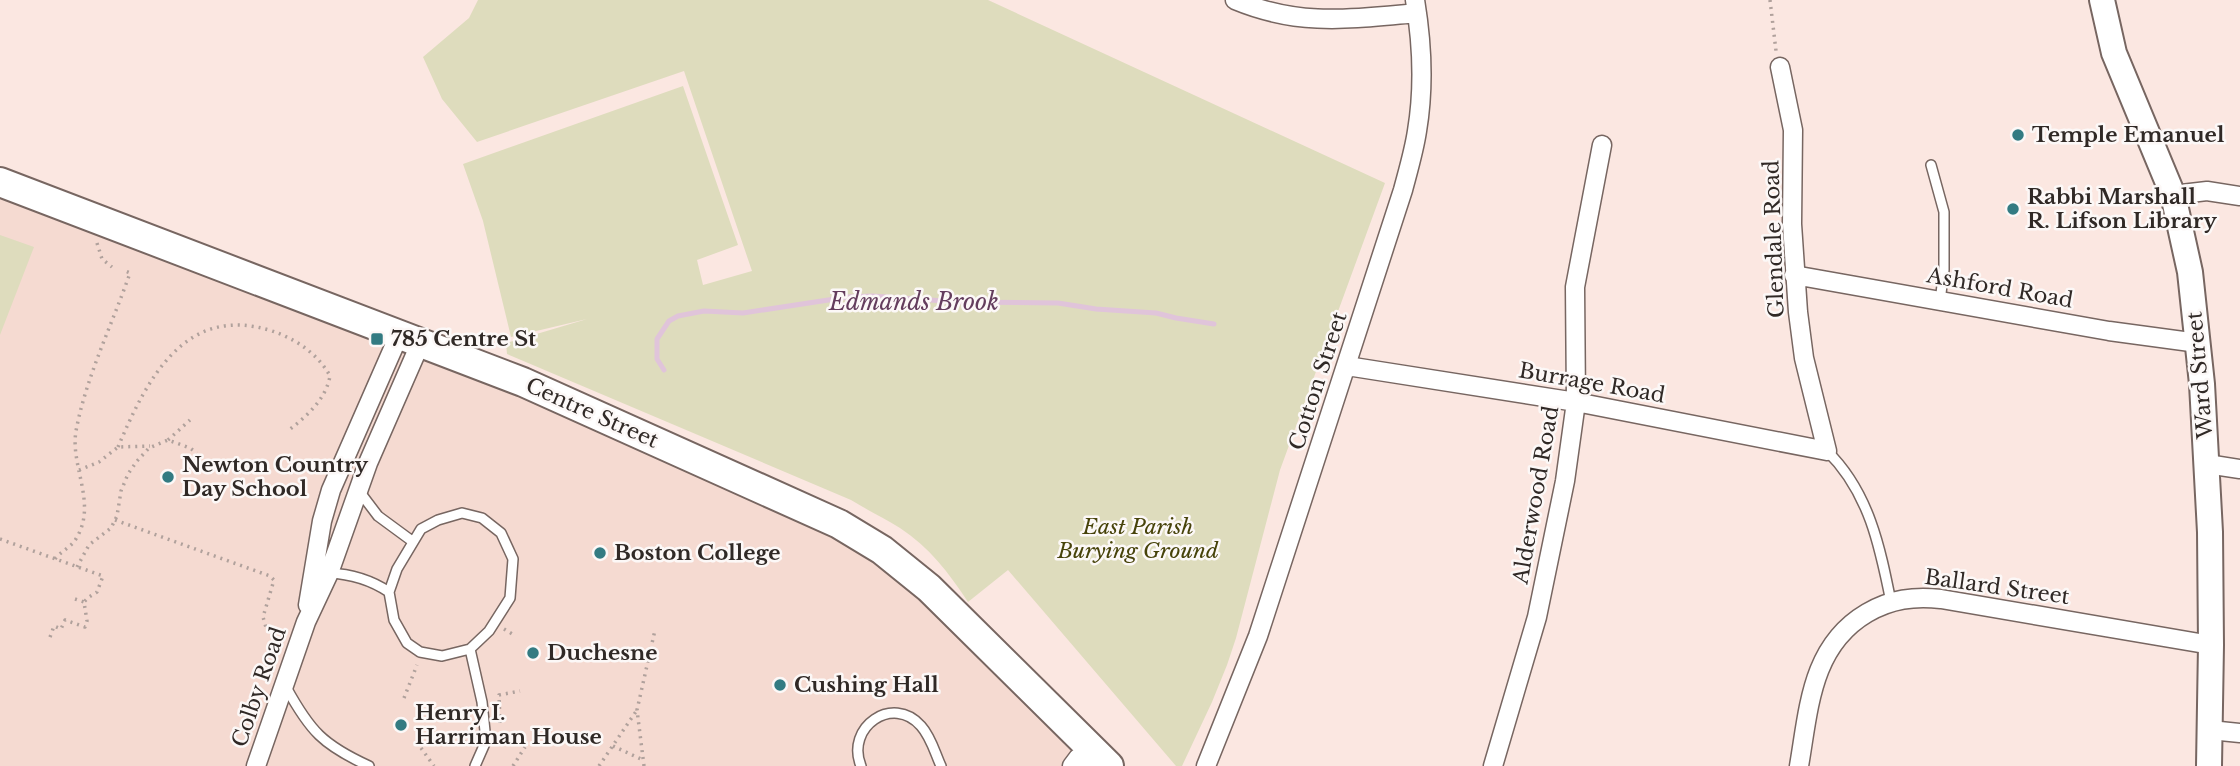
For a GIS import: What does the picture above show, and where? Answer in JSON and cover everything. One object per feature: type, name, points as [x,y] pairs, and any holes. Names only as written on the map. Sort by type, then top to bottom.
[{"type":"main road","name":"Centre Street","points":[[0,181],[523,382],[839,524],[882,550],[929,588],[1103,764]]},
{"type":"street","points":[[1235,0],[1281,15],[1331,20],[1416,6]]},
{"type":"street","name":"Ward Street","points":[[2102,0],[2118,61],[2173,195],[2190,272],[2198,344],[2210,532],[2209,766]]},
{"type":"street","name":"Cotton Street","points":[[1206,766],[1258,636],[1403,190],[1417,130],[1420,97],[1416,6]]},
{"type":"street","name":"Glendale Road","points":[[1780,67],[1793,130],[1794,275],[1804,358],[1827,451]]},
{"type":"street","name":"Alderwood Road","points":[[1493,766],[1537,617],[1565,481],[1576,402],[1575,287],[1602,145]]},
{"type":"street","points":[[2173,195],[2207,191],[2240,196]]},
{"type":"street","name":"Ashford Road","points":[[1794,275],[2109,331],[2198,344]]},
{"type":"street","name":"Colby Road","points":[[256,766],[306,622],[329,573],[359,491],[410,339]]},
{"type":"street","name":"Colby Road","points":[[306,622],[321,521],[331,490],[410,339]]},
{"type":"street","name":"Burrage Road","points":[[1347,366],[1576,402],[1827,451]]},
{"type":"street","points":[[2207,464],[2240,470]]},
{"type":"street","name":"Ballard Street","points":[[1799,766],[1815,681],[1833,641],[1871,610],[1891,602],[1922,597],[1941,599],[2211,645]]},
{"type":"street","points":[[2210,730],[2240,733]]},
{"type":"street","points":[[1072,766],[1078,758],[1103,764]]},
{"type":"lane","points":[[1931,165],[1944,212],[1944,270],[1940,301]]},
{"type":"lane","name":"Glendale Road","points":[[1827,451],[1844,469],[1861,496],[1873,524],[1891,602]]},
{"type":"lane","points":[[359,491],[378,516],[412,541]]},
{"type":"lane","points":[[462,513],[482,518],[501,533],[513,559],[510,598],[489,631],[470,649],[442,656],[420,652],[407,643],[394,620],[389,592],[397,569],[412,541],[421,529],[438,520],[462,513]]},
{"type":"lane","points":[[329,573],[345,573],[375,583],[389,592]]},
{"type":"lane","points":[[470,649],[482,702],[486,740],[475,766]]},
{"type":"lane","points":[[285,686],[304,720],[321,737],[340,753],[369,766]]},
{"type":"lane","points":[[861,766],[857,746],[866,726],[884,715],[896,713],[909,716],[920,725],[928,736],[941,766]]},
{"type":"path","points":[[1770,0],[1774,42],[1780,67]]},
{"type":"path","points":[[96,241],[102,259],[112,267]]},
{"type":"path","points":[[55,559],[79,535],[84,519],[85,506],[75,450],[76,432],[92,375],[130,273],[125,271]]},
{"type":"path","points":[[79,470],[99,462],[118,447],[152,378],[182,345],[211,327],[259,327],[293,340],[323,363],[330,376],[328,387],[305,417],[289,430]]},
{"type":"path","points":[[118,447],[153,446],[168,440],[190,420]]},
{"type":"path","points":[[168,440],[197,453]]},
{"type":"path","points":[[77,566],[89,545],[111,528],[128,474],[153,446]]},
{"type":"path","points":[[115,520],[271,576],[274,580],[263,617],[265,627],[271,634],[299,643]]},
{"type":"path","points":[[0,539],[103,576],[97,592],[84,602]]},
{"type":"path","points":[[75,599],[84,602]]},
{"type":"path","points":[[49,640],[54,626],[61,629],[65,621],[85,627],[87,621],[84,602]]},
{"type":"path","points":[[644,766],[637,710],[655,631]]},
{"type":"path","points":[[404,698],[420,658]]},
{"type":"path","points":[[500,734],[499,695],[520,691]]},
{"type":"path","points":[[599,766],[637,710]]},
{"type":"path","points":[[445,734],[472,745]]},
{"type":"path","points":[[612,746],[643,760]]},
{"type":"path","points":[[513,766],[525,747]]},
{"type":"path","points":[[421,748],[434,766]]},
{"type":"shaded area","points":[[0,182],[839,524],[1109,766],[0,766]]},
{"type":"green space","name":"East Parish Burying Ground","points":[[478,0],[988,0],[1385,183],[1280,470],[1227,665],[1182,766],[1176,766],[1008,570],[968,602],[946,571],[920,544],[900,528],[851,500],[507,354],[506,343],[587,319],[511,337],[483,221],[463,164],[683,86],[738,245],[697,260],[703,285],[752,271],[684,71],[477,142],[442,99],[423,57],[469,18]]},
{"type":"green space","points":[[0,235],[34,247],[0,335]]},
{"type":"waterway","name":"Edmands Brook","points":[[664,370],[657,359],[657,339],[669,321],[678,316],[704,311],[743,313],[848,297],[1058,303],[1096,309],[1156,313],[1214,324]]},
{"type":"place","name":"Temple Emanuel","points":[[2018,135]]},
{"type":"place","name":"Rabbi Marshall R. Lifson Library","points":[[2013,209]]},
{"type":"place","name":"785 Centre St","points":[[377,339]]},
{"type":"place","name":"Newton Country Day School","points":[[168,477]]},
{"type":"place","name":"Boston College","points":[[600,553]]},
{"type":"place","name":"Duchesne","points":[[533,653]]},
{"type":"place","name":"Cushing Hall","points":[[780,685]]},
{"type":"place","name":"Henry I. Harriman House","points":[[401,725]]}]
